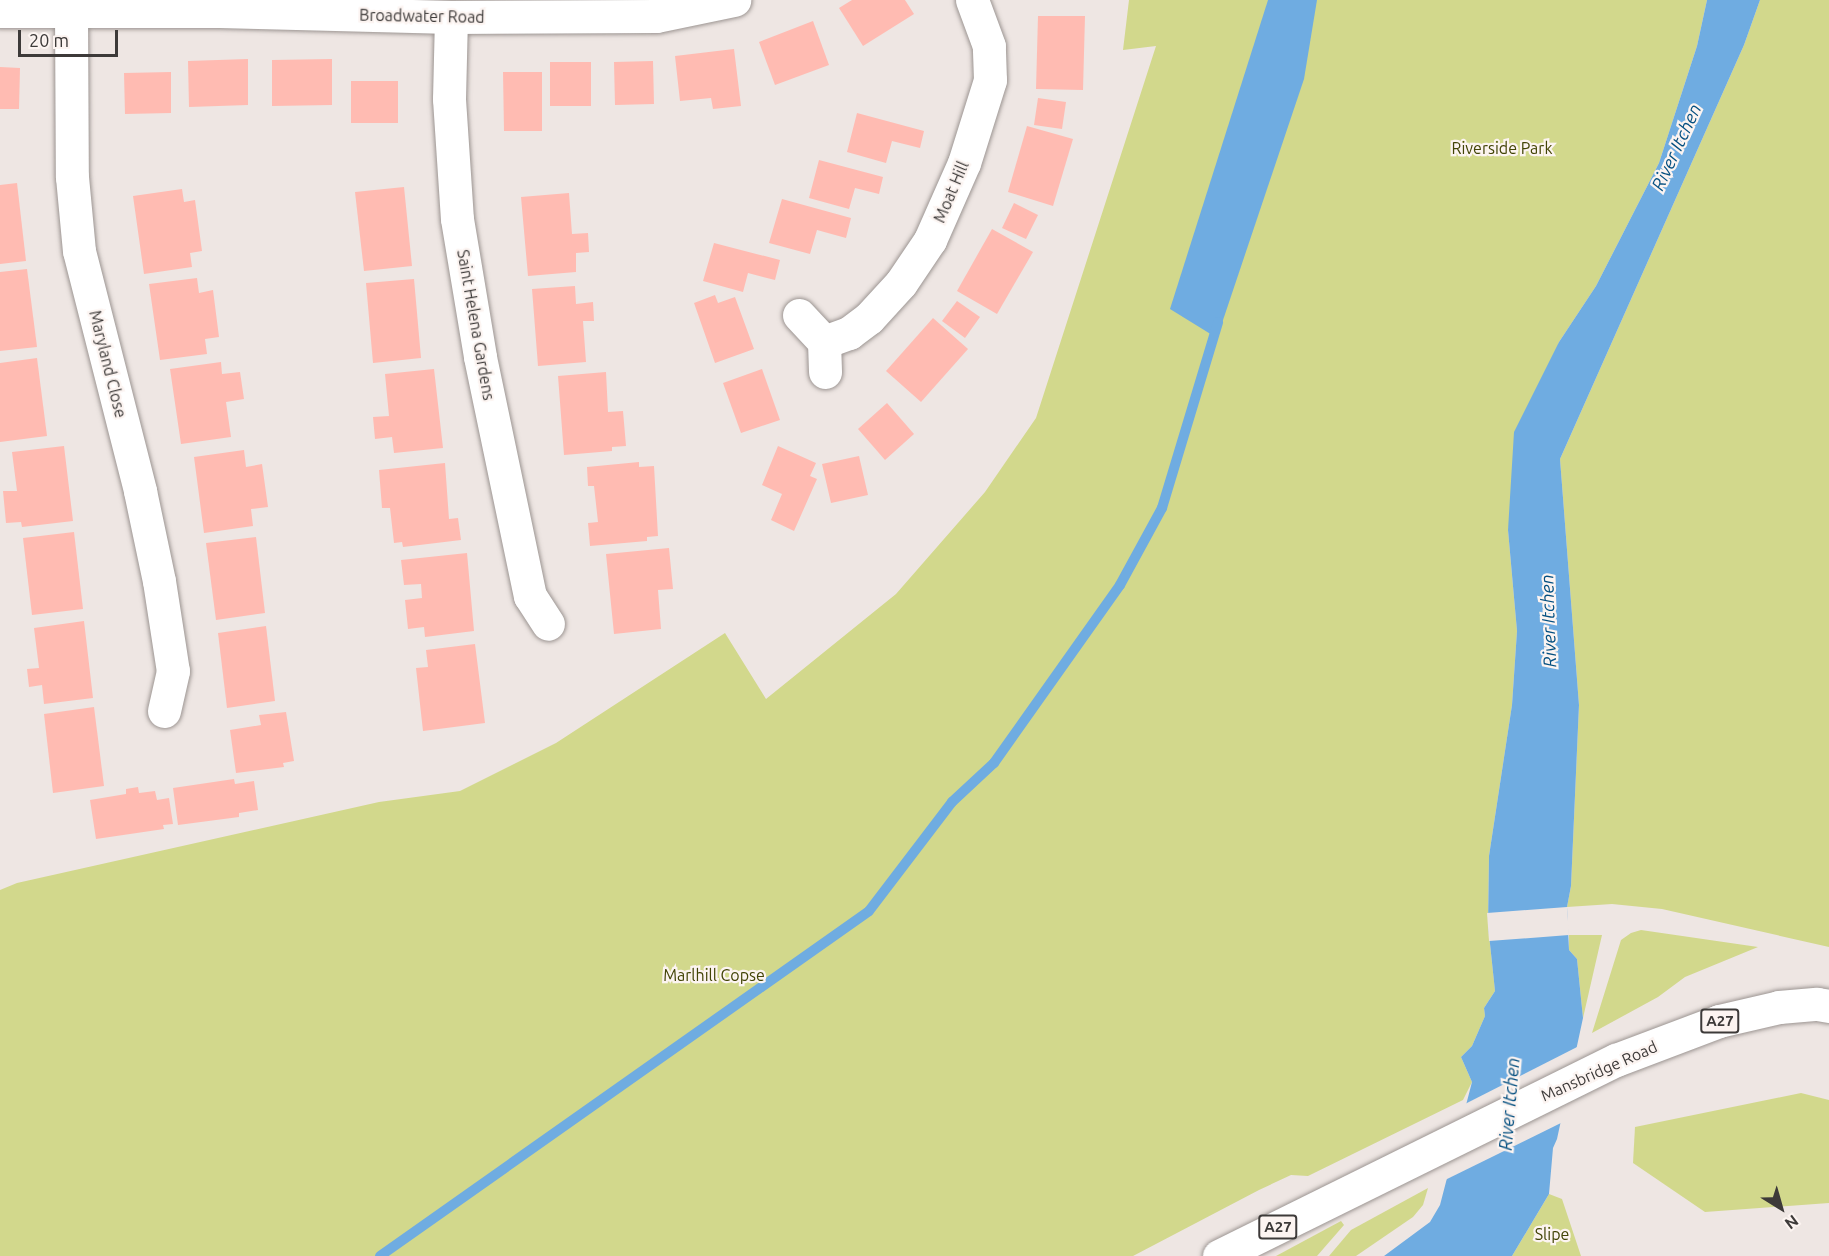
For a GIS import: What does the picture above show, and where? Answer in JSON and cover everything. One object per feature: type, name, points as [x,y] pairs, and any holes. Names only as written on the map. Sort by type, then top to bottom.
[{"type":"street","name":"Broadwater Road","points":[[0,11],[219,11],[451,17],[656,16],[734,0]]},
{"type":"street","name":"Moat Hill","points":[[798,315],[825,357],[849,333],[869,318],[901,283],[930,240],[964,163],[990,80],[989,46],[972,0]]},
{"type":"street","name":"Maryland Close","points":[[72,12],[72,177],[79,251],[140,491],[159,581],[173,671],[164,711]]},
{"type":"street","name":"Saint Helena Gardens","points":[[451,17],[449,99],[457,219],[480,357],[530,596],[548,624]]},
{"type":"street","name":"Mansbridge Road","points":[[1219,1256],[1616,1060],[1719,1021],[1779,1007],[1816,1004],[1829,1006]]},
{"type":"green space","name":"Marlhill Copse","points":[[1129,0],[1707,0],[1697,46],[1659,163],[1596,286],[1559,342],[1508,530],[1517,631],[1512,705],[1489,856],[1488,925],[1495,991],[1484,1008],[1485,1016],[1472,1046],[1461,1057],[1472,1082],[1463,1100],[1308,1176],[1291,1175],[1259,1190],[1133,1256],[0,1256],[0,890],[17,883],[379,802],[460,791],[556,743],[725,633],[766,699],[896,594],[985,492],[1036,418],[1156,46],[1123,50]]},
{"type":"green space","points":[[1760,0],[1829,0],[1829,947],[1662,909],[1612,904],[1567,907],[1571,886],[1579,705],[1560,459],[1744,45]]},
{"type":"green space","points":[[1641,930],[1758,947],[1685,977],[1658,997],[1592,1033],[1621,940]]},
{"type":"green space","points":[[1569,935],[1602,935],[1583,1018],[1577,959],[1569,950]]},
{"type":"green space","points":[[1801,1093],[1829,1100],[1829,1203],[1705,1212],[1633,1163],[1635,1127]]},
{"type":"green space","points":[[1428,1188],[1423,1205],[1413,1217],[1356,1256],[1329,1256],[1351,1230]]},
{"type":"green space","name":"Slipe","points":[[1549,1194],[1562,1199],[1581,1256],[1512,1256]]},
{"type":"green space","points":[[1341,1221],[1344,1225],[1317,1256],[1276,1256]]},
{"type":"water","points":[[1268,0],[1317,0],[1304,79],[1217,338],[1170,309]]},
{"type":"water","name":"River Itchen","points":[[1707,0],[1760,0],[1744,45],[1560,459],[1579,705],[1571,886],[1567,907],[1569,950],[1577,959],[1583,1018],[1557,1139],[1553,1148],[1549,1194],[1512,1256],[1384,1256],[1430,1222],[1440,1205],[1472,1082],[1461,1057],[1472,1046],[1485,1016],[1484,1008],[1495,991],[1488,925],[1489,856],[1512,705],[1517,631],[1508,530],[1514,432],[1559,342],[1596,286],[1659,163],[1697,46]]},
{"type":"pier","points":[[1567,907],[1569,935],[1489,941],[1487,913]]},
{"type":"pier","points":[[1581,1045],[1565,1121],[1443,1181],[1463,1105]]},
{"type":"building","points":[[852,0],[905,0],[914,14],[863,46],[839,8]]},
{"type":"building","points":[[1038,16],[1085,16],[1083,90],[1036,89]]},
{"type":"building","points":[[813,21],[829,65],[775,85],[759,42]]},
{"type":"building","points":[[734,49],[741,106],[713,109],[711,98],[680,101],[675,56]]},
{"type":"building","points":[[248,59],[248,105],[189,107],[188,61]]},
{"type":"building","points":[[332,59],[332,105],[272,106],[272,60]]},
{"type":"building","points":[[653,61],[654,104],[615,105],[614,62]]},
{"type":"building","points":[[550,62],[591,62],[591,106],[550,106]]},
{"type":"building","points":[[0,67],[20,68],[19,109],[0,109]]},
{"type":"building","points":[[171,72],[171,113],[125,114],[124,73]]},
{"type":"building","points":[[503,72],[542,72],[542,131],[504,131]]},
{"type":"building","points":[[351,81],[398,81],[398,123],[351,123]]},
{"type":"building","points":[[1038,98],[1066,102],[1062,129],[1034,125]]},
{"type":"building","points":[[857,113],[924,131],[920,148],[892,141],[886,163],[847,152]]},
{"type":"building","points":[[1027,126],[1073,139],[1053,206],[1008,192]]},
{"type":"building","points":[[819,160],[883,177],[879,194],[855,188],[849,209],[809,198]]},
{"type":"building","points":[[17,183],[26,261],[0,264],[0,185]]},
{"type":"building","points":[[404,187],[412,266],[364,271],[355,192]]},
{"type":"building","points":[[182,189],[184,202],[195,200],[202,251],[190,253],[192,267],[144,274],[133,196]]},
{"type":"building","points":[[569,193],[572,234],[588,233],[589,252],[576,253],[576,272],[528,276],[521,197]]},
{"type":"building","points":[[782,199],[851,218],[846,238],[817,230],[810,254],[769,243]]},
{"type":"building","points":[[1014,203],[1038,215],[1026,239],[1002,228]]},
{"type":"building","points":[[992,229],[1033,252],[997,314],[957,291]]},
{"type":"building","points":[[714,243],[780,260],[775,280],[748,273],[743,292],[703,281]]},
{"type":"building","points":[[27,269],[37,347],[0,351],[0,272]]},
{"type":"building","points":[[197,278],[199,293],[213,290],[219,337],[205,339],[207,354],[160,360],[149,284]]},
{"type":"building","points":[[414,279],[421,358],[373,363],[366,283]]},
{"type":"building","points":[[575,286],[576,304],[593,302],[594,321],[583,321],[586,362],[538,366],[532,289]]},
{"type":"building","points":[[715,295],[718,303],[735,297],[754,349],[715,363],[694,303]]},
{"type":"building","points":[[957,301],[980,317],[965,338],[942,321]]},
{"type":"building","points":[[933,318],[968,349],[921,402],[886,371]]},
{"type":"building","points":[[37,358],[47,436],[0,442],[0,363]]},
{"type":"building","points":[[221,362],[222,374],[240,372],[244,399],[226,402],[231,437],[181,444],[170,369]]},
{"type":"building","points":[[434,369],[443,448],[394,453],[392,437],[375,439],[373,417],[389,416],[385,374]]},
{"type":"building","points":[[762,369],[780,420],[741,433],[723,383]]},
{"type":"building","points":[[606,372],[608,412],[623,411],[626,446],[612,447],[612,451],[564,455],[558,376]]},
{"type":"building","points":[[887,403],[914,434],[885,460],[858,429]]},
{"type":"building","points":[[64,446],[73,521],[22,527],[21,522],[6,523],[3,491],[17,491],[12,452]]},
{"type":"building","points":[[778,446],[816,463],[810,476],[817,479],[794,531],[771,520],[782,494],[762,485]]},
{"type":"building","points":[[244,450],[246,467],[262,464],[268,507],[251,509],[253,526],[204,533],[194,457]]},
{"type":"building","points":[[859,456],[868,495],[831,503],[822,464]]},
{"type":"building","points":[[639,462],[639,467],[654,466],[658,536],[647,537],[647,541],[590,546],[588,523],[598,522],[594,486],[588,486],[587,467]]},
{"type":"building","points":[[445,463],[449,519],[458,518],[461,540],[403,547],[402,542],[394,543],[390,508],[382,508],[379,470]]},
{"type":"building","points":[[74,532],[83,609],[32,615],[23,538]]},
{"type":"building","points":[[256,537],[265,613],[216,620],[206,543]]},
{"type":"building","points":[[669,548],[673,589],[658,590],[661,629],[614,634],[606,554]]},
{"type":"building","points":[[467,553],[474,631],[425,637],[424,627],[408,629],[405,600],[422,598],[421,584],[404,585],[401,560]]},
{"type":"building","points":[[84,621],[93,698],[44,704],[42,685],[29,687],[27,669],[39,668],[34,628]]},
{"type":"building","points":[[266,626],[275,701],[227,708],[218,633]]},
{"type":"building","points":[[475,644],[485,723],[423,731],[416,668],[428,667],[426,650]]},
{"type":"building","points":[[94,707],[104,786],[53,793],[44,714]]},
{"type":"building","points":[[286,712],[294,761],[283,763],[284,767],[236,773],[230,730],[261,725],[259,715]]},
{"type":"building","points":[[234,779],[235,784],[254,781],[258,810],[239,813],[239,817],[178,825],[173,788]]},
{"type":"building","points":[[138,787],[139,793],[155,791],[157,800],[169,798],[173,824],[163,825],[164,829],[96,839],[90,800],[126,794],[126,789]]},
{"type":"waterway","points":[[380,1256],[869,911],[952,802],[994,763],[1120,585],[1162,508],[1218,322]]},
{"type":"park label","name":"Riverside Park","points":[[1502,148]]}]
